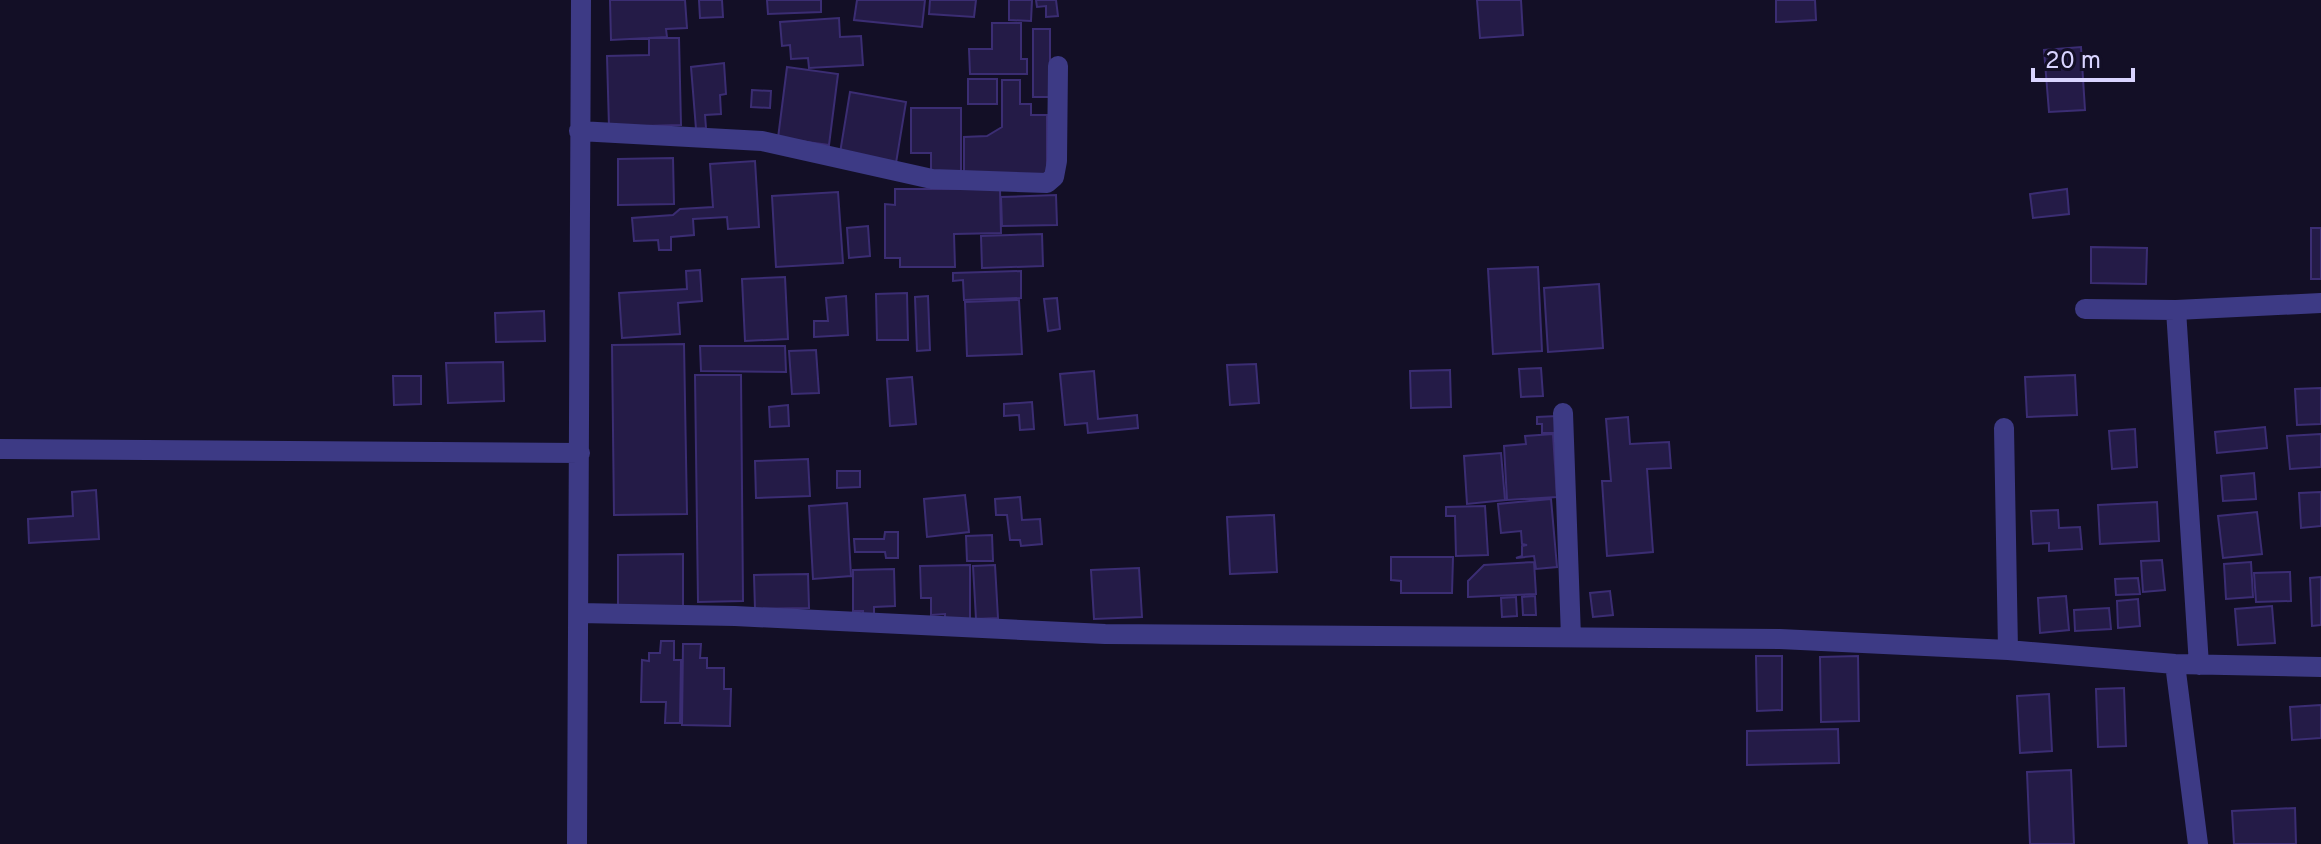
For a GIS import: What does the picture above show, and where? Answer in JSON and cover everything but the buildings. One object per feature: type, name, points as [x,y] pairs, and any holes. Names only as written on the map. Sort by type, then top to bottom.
[{"type":"street","points":[[577,844],[581,0]]},
{"type":"street","points":[[579,131],[762,141],[932,179],[1047,183],[1054,177],[1057,161],[1058,66]]},
{"type":"street","points":[[2085,309],[2176,310],[2321,303]]},
{"type":"street","points":[[2176,310],[2199,665]]},
{"type":"street","points":[[1563,413],[1571,637]]},
{"type":"street","points":[[2004,428],[2008,650]]},
{"type":"street","points":[[0,449],[580,453]]},
{"type":"street","points":[[579,613],[735,616],[1105,634],[1780,639],[2008,650],[2175,664],[2321,667]]},
{"type":"street","points":[[2175,664],[2198,844]]}]
